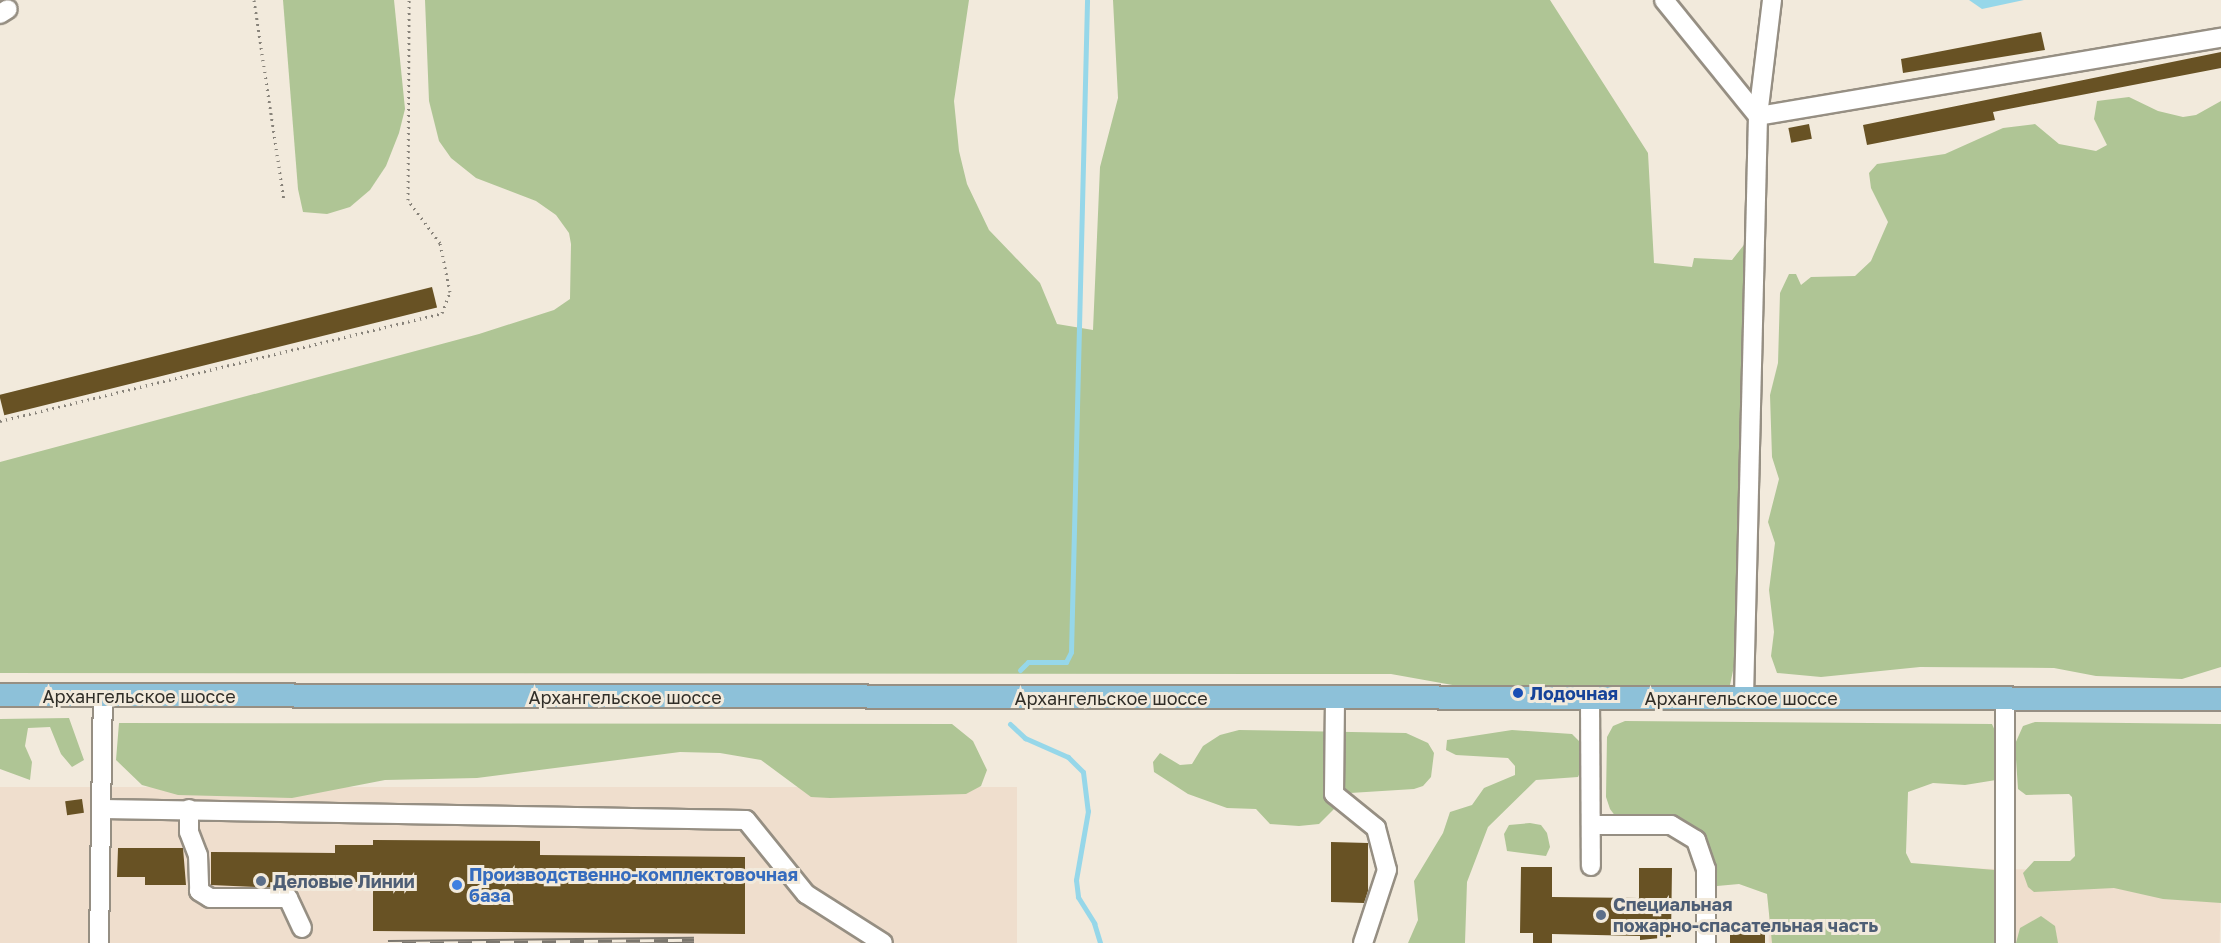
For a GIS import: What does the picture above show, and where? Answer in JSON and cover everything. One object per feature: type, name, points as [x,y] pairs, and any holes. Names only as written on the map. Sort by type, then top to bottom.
[{"type":"main road","name":"Архангельское шоссе","points":[[0,695],[1335,699],[1590,699],[1744,696],[2221,699]]},
{"type":"lane","points":[[1664,0],[1758,116]]},
{"type":"lane","points":[[1744,696],[1758,116],[1772,0]]},
{"type":"lane","points":[[1758,116],[2221,38]]},
{"type":"lane","points":[[99,943],[103,809],[103,696]]},
{"type":"lane","points":[[1335,699],[1334,794],[1377,828],[1388,870],[1363,943]]},
{"type":"lane","points":[[1590,699],[1591,866]]},
{"type":"lane","points":[[2005,699],[2005,943]]},
{"type":"lane","points":[[103,809],[746,820],[806,894],[883,943]]},
{"type":"lane","points":[[189,809],[189,832],[198,855],[199,891],[210,898],[288,898],[302,928]]},
{"type":"lane","points":[[1590,825],[1671,825],[1696,840],[1706,868],[1706,943]]},
{"type":"path","points":[[254,0],[284,200]]},
{"type":"path","points":[[0,421],[442,314],[450,292],[440,243],[408,200],[409,0]]},
{"type":"shaded area","name":"Производственно-комплектовочная база","points":[[0,787],[1017,787],[1017,943],[0,943]]},
{"type":"shaded area","points":[[1770,865],[2221,873],[2220,943],[1769,943]]},
{"type":"green space","points":[[283,0],[394,0],[405,109],[399,133],[386,166],[370,190],[350,207],[327,214],[303,212],[298,189]]},
{"type":"green space","points":[[425,0],[969,0],[954,101],[959,151],[967,184],[989,230],[1040,283],[1057,324],[1093,330],[1100,167],[1118,98],[1113,0],[1550,0],[1648,153],[1654,263],[1692,267],[1694,258],[1732,260],[1747,241],[1738,647],[1730,685],[1458,686],[1391,674],[0,673],[0,462],[479,334],[554,310],[570,299],[571,244],[569,233],[556,215],[536,201],[476,178],[451,158],[439,141],[429,101]]},
{"type":"green space","points":[[2129,97],[2158,111],[2183,117],[2196,115],[2221,101],[2221,667],[2182,679],[2096,676],[2054,668],[1920,667],[1821,677],[1777,673],[1771,656],[1774,632],[1769,590],[1775,543],[1768,522],[1779,479],[1772,457],[1770,395],[1778,363],[1780,293],[1789,274],[1796,274],[1801,285],[1811,277],[1855,276],[1871,261],[1888,222],[1871,188],[1869,173],[1877,164],[1945,154],[2003,128],[2035,124],[2059,144],[2096,151],[2107,145],[2094,119],[2097,101]]},
{"type":"green space","points":[[69,718],[84,760],[72,767],[61,754],[50,727],[28,728],[25,746],[32,762],[30,780],[0,769],[0,719]]},
{"type":"green space","points":[[1625,721],[1992,724],[1999,740],[1996,780],[1965,785],[1933,783],[1908,792],[1906,853],[1911,863],[1995,870],[1999,877],[1995,943],[1772,943],[1767,894],[1739,884],[1717,886],[1694,828],[1616,817],[1610,809],[1606,797],[1607,737],[1613,726]]},
{"type":"green space","points":[[2035,722],[2221,724],[2221,903],[2163,899],[2114,888],[2034,892],[2028,887],[2023,873],[2034,861],[2070,861],[2075,856],[2072,797],[2069,794],[2026,795],[2018,789],[2015,744],[2023,726]]},
{"type":"green space","points":[[119,723],[952,724],[973,741],[987,770],[981,786],[966,794],[811,797],[761,760],[720,753],[680,752],[477,778],[385,780],[292,798],[178,795],[142,785],[116,760]]},
{"type":"green space","points":[[1239,730],[1406,733],[1428,743],[1434,753],[1431,777],[1423,786],[1414,789],[1350,793],[1319,824],[1299,826],[1270,824],[1256,809],[1227,808],[1188,794],[1154,772],[1153,762],[1160,753],[1180,765],[1192,764],[1203,746],[1220,735]]},
{"type":"green space","points":[[1512,730],[1572,734],[1581,743],[1583,766],[1578,777],[1536,780],[1488,827],[1467,882],[1465,943],[1408,943],[1418,920],[1414,881],[1443,833],[1450,812],[1472,805],[1484,788],[1515,775],[1515,766],[1508,758],[1456,755],[1446,750],[1447,740]]},
{"type":"green space","points":[[1530,823],[1541,825],[1547,833],[1550,847],[1546,856],[1507,851],[1504,834],[1509,825]]},
{"type":"green space","points":[[2041,916],[2055,926],[2058,943],[2016,943],[2020,928]]},
{"type":"water","points":[[1969,0],[2024,0],[1982,9]]},
{"type":"building","points":[[2041,32],[2045,50],[1903,73],[1901,59]]},
{"type":"building","points":[[2221,52],[2221,68],[1993,112],[1995,120],[1867,145],[1863,125]]},
{"type":"building","points":[[1809,124],[1812,139],[1791,143],[1788,128]]},
{"type":"building","points":[[432,287],[437,307],[4,415],[0,395]]},
{"type":"building","points":[[82,799],[84,813],[67,815],[65,801]]},
{"type":"building","points":[[373,840],[540,841],[540,855],[745,857],[745,934],[373,931],[373,885],[331,885],[331,890],[211,885],[211,852],[335,853],[335,845],[373,845]]},
{"type":"building","points":[[1331,842],[1368,843],[1368,891],[1364,903],[1331,902]]},
{"type":"building","points":[[118,848],[183,848],[186,885],[145,885],[145,877],[117,877]]},
{"type":"building","points":[[1521,867],[1552,867],[1552,897],[1639,898],[1639,868],[1672,868],[1671,937],[1640,940],[1640,936],[1552,934],[1552,943],[1533,943],[1533,933],[1520,933]]},
{"type":"building","points":[[1730,925],[1765,925],[1765,943],[1730,943]]},
{"type":"waterway","points":[[1020,670],[1028,662],[1066,662],[1071,652],[1087,0]]},
{"type":"waterway","points":[[1010,724],[1025,738],[1068,757],[1083,772],[1088,811],[1076,880],[1078,897],[1094,923],[1100,943]]},
{"type":"railway","points":[[388,943],[694,940]]},
{"type":"place","name":"Лодочная","points":[[1518,693]]},
{"type":"place","name":"Деловые Линии","points":[[261,881]]},
{"type":"place","name":"Производственно-комплектовочная база","points":[[457,885]]},
{"type":"place","name":"Специальная пожарно-спасательная часть","points":[[1601,915]]}]
